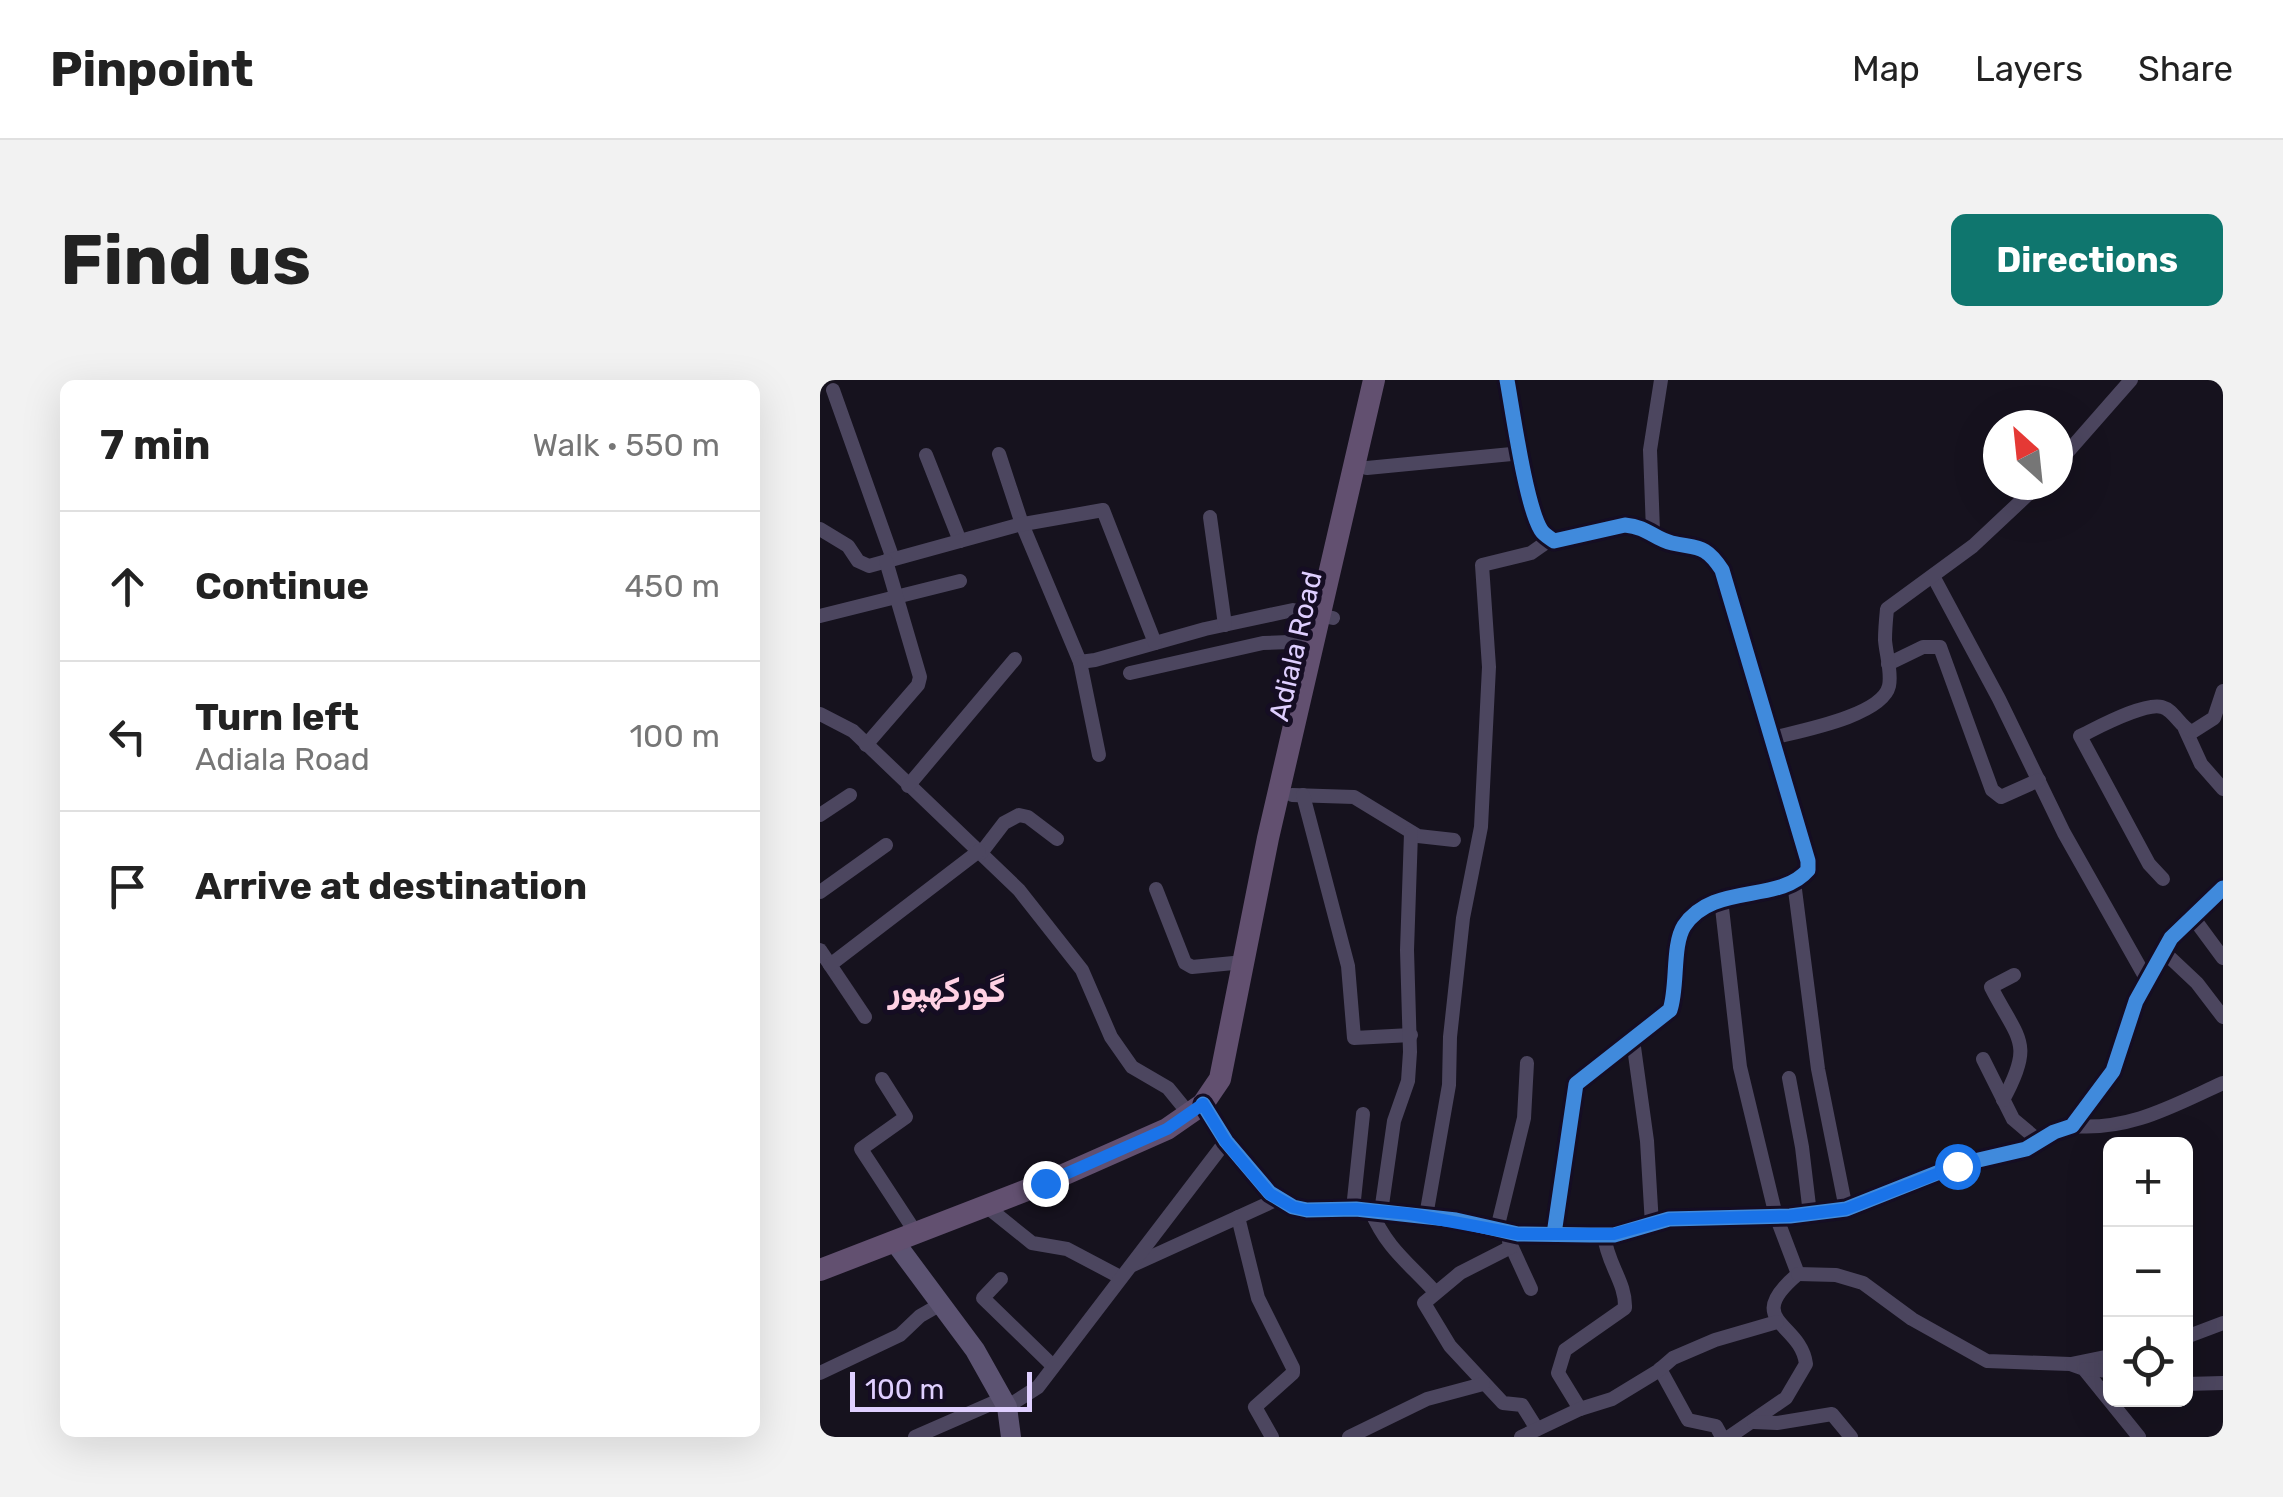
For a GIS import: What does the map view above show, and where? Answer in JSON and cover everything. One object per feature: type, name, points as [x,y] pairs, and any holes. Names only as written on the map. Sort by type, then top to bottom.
[{"type":"main road","name":"Adiala Road","points":[[1252,921],[1297,795],[1327,616],[1374,380]]},
{"type":"main road","name":"Adiala Road","points":[[1197,1110],[1220,1079],[1315,640],[1327,616],[1388,380]]},
{"type":"main road","points":[[820,1270],[1045,1183],[1167,1129],[1197,1110]]},
{"type":"main road","points":[[894,1241],[975,1350],[1005,1403],[1011,1437]]},
{"type":"street","points":[[1506,380],[1540,529],[1551,539]]},
{"type":"street","points":[[1652,531],[1650,450],[1661,380]]},
{"type":"street","points":[[2073,446],[2132,380]]},
{"type":"street","points":[[833,390],[890,560],[920,677],[866,744]]},
{"type":"street","points":[[1367,468],[1522,453]]},
{"type":"street","points":[[999,454],[1022,524],[1080,662],[1099,755]]},
{"type":"street","points":[[926,456],[960,541]]},
{"type":"street","points":[[1772,738],[1854,715],[1876,704],[1887,693],[1890,682],[1885,636],[1887,609],[1972,546],[2022,500]]},
{"type":"street","points":[[820,528],[869,566],[1022,524],[1103,510],[1155,643]]},
{"type":"street","points":[[1210,517],[1225,625]]},
{"type":"street","points":[[1426,1216],[1448,1096],[1463,918],[1481,827],[1489,667],[1482,566],[1538,550],[1551,539],[1625,524],[1652,531],[1670,543],[1696,546],[1706,551],[1722,570],[1808,870],[1794,882],[1721,899],[1703,909],[1681,930],[1672,1005],[1658,1021],[1576,1084],[1554,1234]]},
{"type":"street","points":[[1933,576],[2064,833],[2147,980]]},
{"type":"street","points":[[820,616],[960,581]]},
{"type":"street","points":[[1080,662],[1293,610],[1327,616]]},
{"type":"street","points":[[1130,673],[1264,643],[1315,640]]},
{"type":"street","points":[[1888,664],[1922,646],[1940,646],[1992,790],[2001,797],[2038,780]]},
{"type":"street","points":[[908,786],[1015,660]]},
{"type":"street","points":[[2185,729],[2192,732],[2214,718],[2223,691]]},
{"type":"street","points":[[2163,879],[2149,864],[2079,738],[2121,716],[2156,706],[2168,710],[2185,729],[2201,764],[2223,788]]},
{"type":"street","points":[[820,714],[853,732],[1019,890],[1082,970],[1111,1037],[1132,1068],[1197,1110],[1278,1199],[1306,1210],[1376,1211],[1501,1230],[1604,1235],[1669,1219],[1776,1216],[1846,1209],[1957,1166],[2026,1149],[2072,1126],[2113,1072],[2136,1001],[2163,951],[2178,928],[2223,888]]},
{"type":"street","points":[[820,815],[850,795]]},
{"type":"street","points":[[1410,1035],[1354,1038],[1348,966],[1297,795],[1354,797],[1411,833],[1454,840]]},
{"type":"street","points":[[830,964],[980,852],[1004,823],[1018,815],[1028,816],[1057,839]]},
{"type":"street","points":[[1411,833],[1408,1081],[1394,1121],[1376,1211],[1380,1232],[1399,1259],[1434,1292]]},
{"type":"street","points":[[820,892],[886,845]]},
{"type":"street","points":[[1794,882],[1818,1069],[1846,1209]]},
{"type":"street","points":[[1156,889],[1184,962],[1192,967],[1244,962]]},
{"type":"street","points":[[1721,899],[1740,1067],[1776,1216],[1798,1274]]},
{"type":"street","points":[[2192,916],[2223,958]]},
{"type":"street","points":[[820,950],[865,1017]]},
{"type":"street","points":[[2163,951],[2197,982],[2223,1017]]},
{"type":"street","points":[[2003,1100],[2017,1075],[2023,1051],[1991,987],[2014,975]]},
{"type":"street","points":[[1633,1040],[1648,1141],[1652,1225]]},
{"type":"street","points":[[1983,1059],[2013,1119],[2039,1141]]},
{"type":"street","points":[[1528,1063],[1524,1118],[1501,1230],[1532,1289]]},
{"type":"street","points":[[1789,1078],[1810,1214]]},
{"type":"street","points":[[882,1079],[906,1117],[861,1149],[916,1232]]},
{"type":"street","points":[[2072,1126],[2094,1128],[2154,1116],[2223,1083]]},
{"type":"street","points":[[1353,1210],[1362,1114]]},
{"type":"street","points":[[914,1437],[1038,1387],[1226,1142]]},
{"type":"street","points":[[986,1206],[1032,1243],[1067,1249],[1124,1272],[1278,1199]]},
{"type":"street","points":[[1238,1217],[1258,1298],[1293,1368],[1293,1373],[1255,1408],[1272,1437]]},
{"type":"street","points":[[1580,1409],[1558,1374],[1561,1357],[1565,1350],[1624,1308],[1623,1288],[1606,1256],[1604,1235]]},
{"type":"street","points":[[1511,1247],[1460,1273],[1424,1303],[1450,1346],[1484,1384],[1504,1404],[1522,1404],[1537,1429]]},
{"type":"street","points":[[1660,1368],[1688,1420],[1716,1426],[1726,1437],[1753,1422],[1786,1398],[1805,1368],[1803,1348],[1778,1322],[1775,1300],[1798,1274],[1836,1275],[1863,1283],[1912,1319],[1988,1360],[2103,1370]]},
{"type":"street","points":[[1001,1279],[983,1298],[1053,1366]]},
{"type":"street","points":[[820,1373],[892,1339],[941,1304]]},
{"type":"street","points":[[1521,1437],[1580,1409],[1612,1399],[1672,1358],[1715,1340],[1778,1322]]},
{"type":"street","points":[[2193,1335],[2223,1323]]},
{"type":"street","points":[[2077,1366],[2103,1358]]},
{"type":"street","points":[[2077,1366],[2138,1437]]},
{"type":"street","points":[[2193,1384],[2223,1383]]},
{"type":"street","points":[[1349,1437],[1427,1399],[1484,1384]]},
{"type":"street","points":[[1753,1422],[1787,1422],[1832,1414],[1851,1437]]},
{"type":"cycle path","points":[[1507,380],[1530,501],[1545,535],[1554,541],[1633,526],[1666,541],[1700,549],[1722,570],[1808,861],[1808,870],[1796,880],[1712,903],[1696,912],[1680,934],[1670,1010],[1576,1084],[1554,1234]]},
{"type":"cycle path","points":[[1203,1104],[1226,1141],[1270,1193],[1293,1207],[1307,1210],[1356,1209],[1456,1220],[1518,1234],[1614,1235],[1669,1219],[1790,1216],[1846,1209],[1957,1165],[2026,1149],[2072,1126],[2113,1071],[2136,1001],[2171,938],[2223,888]]},
{"type":"district","name":"گورکھپور","points":[[947,991]]},
{"type":"route","points":[[1045,1183],[1167,1129],[1203,1104],[1226,1142],[1270,1194],[1293,1207],[1410,1214],[1518,1234],[1614,1234],[1669,1219],[1790,1216],[1846,1209],[1957,1166]]}]
